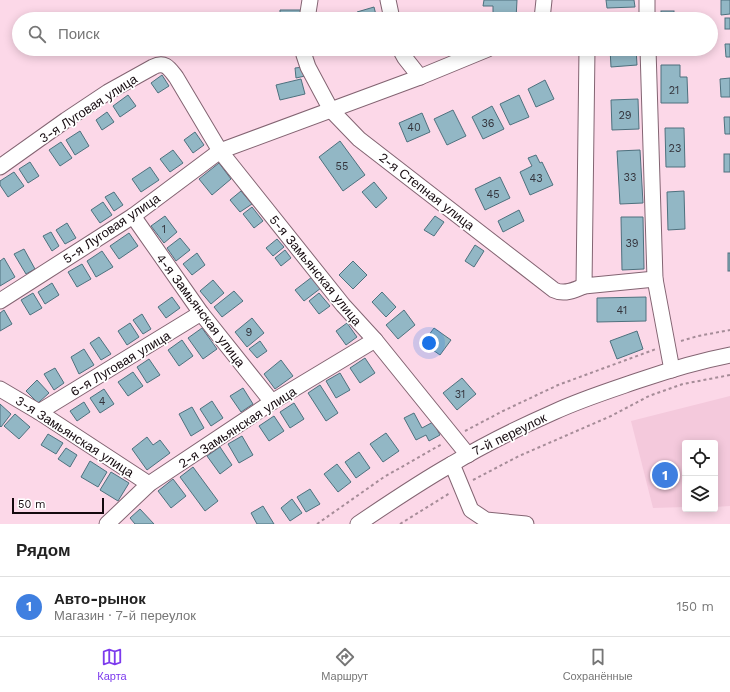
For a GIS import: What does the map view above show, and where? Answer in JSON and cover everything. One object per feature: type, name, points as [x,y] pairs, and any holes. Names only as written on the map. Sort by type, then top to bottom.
[{"type":"street","points":[[308,12],[310,0]]},
{"type":"street","points":[[388,0],[391,12]]},
{"type":"street","points":[[543,12],[544,0]]},
{"type":"street","points":[[646,0],[647,12]]},
{"type":"street","name":"2-я Степная улица","points":[[304,56],[308,67],[331,110],[359,139],[554,290],[563,292],[575,290],[584,286],[655,279]]},
{"type":"street","points":[[404,56],[420,77]]},
{"type":"street","name":"5-я Луговая улица","points":[[0,301],[133,216],[220,151],[420,77],[471,56]]},
{"type":"street","points":[[584,286],[587,56]]},
{"type":"street","points":[[648,56],[655,279],[672,370]]},
{"type":"street","name":"3-я Луговая улица","points":[[0,167],[108,92],[152,67],[156,65],[165,65],[176,77]]},
{"type":"street","name":"5-я Замьянская улица","points":[[176,77],[220,151],[343,305],[375,340],[468,455]]},
{"type":"street","name":"4-я Замьянская улица","points":[[133,216],[202,313],[272,402]]},
{"type":"street","name":"6-я Луговая улица","points":[[39,412],[202,313]]},
{"type":"street","name":"2-я Замьянская улица","points":[[107,524],[149,484],[272,402],[375,340]]},
{"type":"street","name":"7-й переулок","points":[[358,524],[401,495],[452,464],[556,411],[607,391],[672,370],[730,355]]},
{"type":"street","name":"3-я Замьянская улица","points":[[0,389],[39,412],[149,484]]},
{"type":"street","points":[[452,464],[471,510],[486,520],[526,524]]},
{"type":"path","points":[[400,524],[461,487],[519,456],[611,416],[649,396],[683,384],[730,375]]},
{"type":"shaded area","points":[[730,396],[730,506],[718,507],[718,440],[682,440],[682,507],[653,508],[631,421]]},
{"type":"building","points":[[484,0],[517,0],[516,12],[493,12],[493,6],[483,6]]},
{"type":"building","points":[[606,0],[634,0],[635,7],[607,8]]},
{"type":"building","points":[[721,0],[730,0],[730,14],[721,15]]},
{"type":"building","points":[[374,7],[375,12],[357,12]]},
{"type":"building","points":[[280,10],[302,10],[302,12],[280,12]]},
{"type":"building","points":[[661,11],[674,11],[674,12]]},
{"type":"building","points":[[725,18],[730,18],[730,29],[725,29]]},
{"type":"building","points":[[725,44],[730,44],[730,57],[726,57]]},
{"type":"building","points":[[610,56],[636,56],[637,65],[611,67]]},
{"type":"building","points":[[661,65],[680,65],[680,77],[687,77],[688,103],[661,103]]},
{"type":"building","points":[[304,67],[305,76],[296,78],[295,68]]},
{"type":"building","points":[[162,75],[169,86],[158,93],[151,83]]},
{"type":"building","points":[[730,78],[730,97],[721,97],[720,79]]},
{"type":"building","points":[[301,79],[305,94],[280,100],[276,85]]},
{"type":"building","points":[[545,80],[554,99],[536,107],[528,89]]},
{"type":"building","points":[[128,95],[136,106],[120,117],[113,106]]},
{"type":"building","points":[[519,95],[529,117],[510,125],[500,104]]},
{"type":"building","points":[[638,99],[639,129],[612,130],[611,100]]},
{"type":"building","points":[[492,106],[504,129],[483,139],[472,117]]},
{"type":"building","points":[[453,110],[466,136],[447,145],[434,119]]},
{"type":"building","points":[[107,112],[114,122],[102,130],[96,120]]},
{"type":"building","points":[[422,113],[430,132],[407,142],[399,123]]},
{"type":"building","points":[[724,117],[730,117],[730,134],[725,134]]},
{"type":"building","points":[[665,128],[684,128],[685,167],[666,167]]},
{"type":"building","points":[[80,131],[89,146],[75,155],[66,140]]},
{"type":"building","points":[[195,132],[204,145],[193,153],[184,140]]},
{"type":"building","points":[[340,141],[365,175],[343,191],[319,157]]},
{"type":"building","points":[[61,142],[72,158],[60,166],[49,150]]},
{"type":"building","points":[[173,150],[183,163],[170,172],[160,159]]},
{"type":"building","points":[[640,150],[643,203],[620,204],[617,151]]},
{"type":"building","points":[[724,154],[730,154],[730,172],[724,172]]},
{"type":"building","points":[[536,155],[540,163],[542,162],[553,185],[530,195],[520,172],[532,166],[528,158]]},
{"type":"building","points":[[30,162],[39,176],[28,183],[19,169]]},
{"type":"building","points":[[219,163],[231,179],[212,195],[199,179]]},
{"type":"building","points":[[150,167],[159,180],[141,192],[132,179]]},
{"type":"building","points":[[14,172],[24,186],[8,197],[0,185],[0,181]]},
{"type":"building","points":[[500,177],[510,198],[485,210],[475,189]]},
{"type":"building","points":[[374,182],[387,198],[376,208],[362,192]]},
{"type":"building","points":[[241,191],[252,204],[240,212],[230,200]]},
{"type":"building","points":[[684,191],[685,229],[668,230],[667,192]]},
{"type":"building","points":[[114,192],[123,205],[114,211],[105,197]]},
{"type":"building","points":[[103,202],[112,215],[100,223],[91,210]]},
{"type":"building","points":[[252,207],[263,221],[254,228],[243,214]]},
{"type":"building","points":[[519,210],[524,221],[503,232],[498,221]]},
{"type":"building","points":[[165,216],[177,232],[164,243],[151,226]]},
{"type":"building","points":[[435,216],[444,222],[434,236],[424,230]]},
{"type":"building","points":[[621,217],[643,217],[644,269],[622,270]]},
{"type":"building","points":[[67,223],[76,238],[65,244],[56,230]]},
{"type":"building","points":[[51,232],[59,246],[52,251],[43,236]]},
{"type":"building","points":[[129,233],[138,246],[119,259],[110,246]]},
{"type":"building","points":[[180,238],[190,250],[176,261],[167,248]]},
{"type":"building","points":[[277,239],[284,247],[273,256],[266,248]]},
{"type":"building","points":[[475,245],[484,251],[474,267],[465,261]]},
{"type":"building","points":[[24,249],[35,269],[26,274],[14,254]]},
{"type":"building","points":[[285,250],[291,258],[281,266],[275,258]]},
{"type":"building","points":[[102,251],[113,267],[96,277],[87,261]]},
{"type":"building","points":[[197,253],[205,265],[192,275],[183,264]]},
{"type":"building","points":[[728,253],[730,253],[730,271],[728,271]]},
{"type":"building","points":[[4,258],[15,277],[0,286],[0,261]]},
{"type":"building","points":[[353,261],[367,275],[353,289],[339,275]]},
{"type":"building","points":[[82,264],[91,279],[77,287],[68,272]]},
{"type":"building","points":[[312,277],[321,288],[304,301],[295,290]]},
{"type":"building","points":[[213,280],[224,293],[211,304],[200,291]]},
{"type":"building","points":[[52,283],[59,295],[45,304],[38,292]]},
{"type":"building","points":[[234,291],[243,301],[222,317],[214,307]]},
{"type":"building","points":[[382,292],[396,307],[386,317],[372,302]]},
{"type":"building","points":[[33,293],[42,308],[30,315],[21,300]]},
{"type":"building","points":[[319,293],[330,306],[319,314],[309,301]]},
{"type":"building","points":[[172,297],[180,308],[166,318],[158,307]]},
{"type":"building","points":[[646,297],[646,321],[597,322],[597,298]]},
{"type":"building","points":[[4,310],[12,324],[0,331],[0,313]]},
{"type":"building","points":[[404,310],[415,325],[398,339],[386,325]]},
{"type":"building","points":[[142,314],[151,329],[143,334],[133,320]]},
{"type":"building","points":[[252,318],[264,333],[247,347],[235,332]]},
{"type":"building","points":[[130,323],[139,337],[127,345],[118,331]]},
{"type":"building","points":[[347,323],[357,337],[346,345],[336,331]]},
{"type":"building","points":[[202,328],[217,349],[203,359],[188,338]]},
{"type":"building","points":[[434,328],[451,340],[440,355],[423,343]]},
{"type":"building","points":[[637,331],[643,349],[617,359],[610,341]]},
{"type":"building","points":[[99,337],[111,354],[101,360],[90,343]]},
{"type":"building","points":[[182,340],[193,356],[179,366],[168,350]]},
{"type":"building","points":[[260,341],[267,351],[257,358],[249,349]]},
{"type":"building","points":[[84,349],[94,365],[79,374],[71,357]]},
{"type":"building","points":[[365,358],[375,373],[360,383],[350,368]]},
{"type":"building","points":[[149,359],[160,375],[147,383],[137,367]]},
{"type":"building","points":[[281,360],[293,376],[275,389],[264,374]]},
{"type":"building","points":[[55,368],[64,383],[54,390],[44,374]]},
{"type":"building","points":[[133,372],[143,386],[128,396],[118,382]]},
{"type":"building","points":[[340,373],[350,390],[336,398],[326,381]]},
{"type":"building","points":[[462,378],[476,394],[457,410],[443,393]]},
{"type":"building","points":[[37,380],[49,393],[38,403],[26,391]]},
{"type":"building","points":[[320,385],[338,413],[326,421],[308,393]]},
{"type":"building","points":[[243,388],[253,404],[241,412],[230,396]]},
{"type":"building","points":[[104,389],[114,404],[100,413],[90,398]]},
{"type":"building","points":[[212,401],[223,418],[211,426],[200,409]]},
{"type":"building","points":[[84,402],[90,412],[77,421],[70,411]]},
{"type":"building","points":[[294,403],[304,419],[290,428],[280,412]]},
{"type":"building","points":[[0,404],[11,414],[1,427],[0,426]]},
{"type":"building","points":[[192,407],[204,428],[191,436],[179,414]]},
{"type":"building","points":[[414,413],[422,428],[433,422],[440,435],[429,441],[426,435],[416,440],[404,418]]},
{"type":"building","points":[[15,414],[30,427],[19,439],[4,426]]},
{"type":"building","points":[[274,416],[284,431],[269,441],[259,426]]},
{"type":"building","points":[[386,433],[399,451],[383,462],[370,444]]},
{"type":"building","points":[[48,434],[63,443],[56,454],[41,445]]},
{"type":"building","points":[[242,436],[253,455],[239,463],[228,444]]},
{"type":"building","points":[[147,437],[153,445],[160,440],[170,453],[147,470],[132,449]]},
{"type":"building","points":[[220,447],[232,465],[220,474],[207,456]]},
{"type":"building","points":[[66,448],[77,455],[70,467],[58,459]]},
{"type":"building","points":[[359,452],[370,468],[356,478],[345,462]]},
{"type":"building","points":[[90,461],[107,472],[98,487],[81,477]]},
{"type":"building","points":[[337,464],[351,482],[338,492],[324,474]]},
{"type":"building","points":[[193,467],[218,501],[205,511],[180,477]]},
{"type":"building","points":[[111,472],[129,483],[118,501],[100,490]]},
{"type":"building","points":[[173,479],[186,496],[171,508],[158,491]]},
{"type":"building","points":[[310,489],[320,504],[306,512],[297,497]]},
{"type":"building","points":[[292,499],[302,513],[290,521],[281,508]]},
{"type":"building","points":[[263,506],[274,524],[257,524],[251,513]]},
{"type":"building","points":[[140,509],[154,524],[135,524],[130,518]]},
{"type":"place","name":"Авто-рынок","points":[[665,475]]}]
